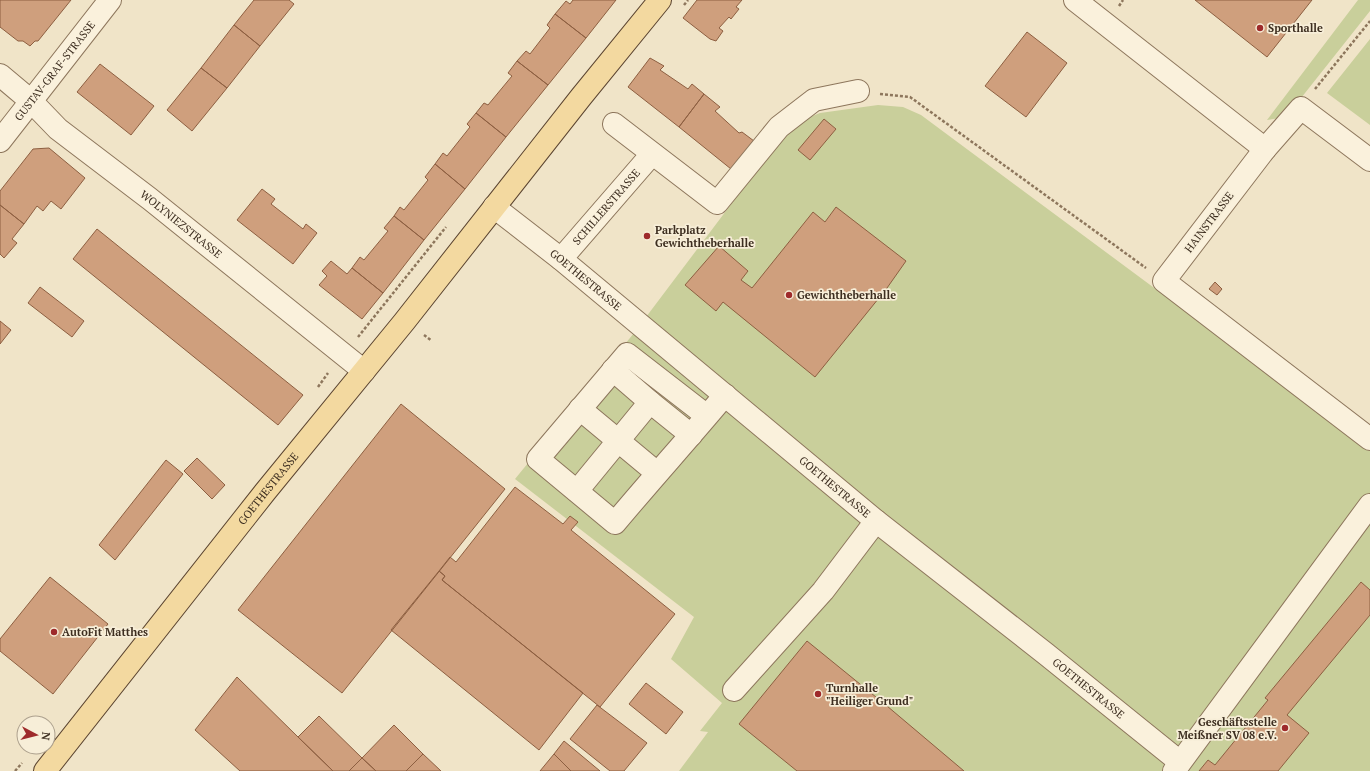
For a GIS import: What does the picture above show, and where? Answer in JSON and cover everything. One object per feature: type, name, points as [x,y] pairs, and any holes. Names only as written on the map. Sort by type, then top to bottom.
[{"type":"main road","name":"GOETHESTRASSE","points":[[45,771],[260,498],[404,322],[660,0]]},
{"type":"street","name":"GUSTAV-GRAF-STRASSE","points":[[0,141],[110,0]]},
{"type":"street","points":[[1075,0],[1265,149]]},
{"type":"street","name":"WOLYNIEZSTRASSE","points":[[0,75],[31,101],[58,128],[150,199],[364,371]]},
{"type":"street","points":[[614,124],[717,203],[779,128],[814,100],[858,91]]},
{"type":"street","points":[[1301,108],[1370,160]]},
{"type":"street","name":"HAINSTRASSE","points":[[1164,281],[1265,149],[1301,108]]},
{"type":"street","name":"SCHILLERSTRASSE","points":[[561,259],[652,154]]},
{"type":"street","name":"GOETHESTRASSE","points":[[494,207],[561,259],[876,521],[1046,654],[1177,767]]},
{"type":"street","points":[[1164,281],[1370,439]]},
{"type":"street","points":[[707,416],[628,354],[538,459],[615,523],[657,473],[691,435],[725,395]]},
{"type":"street","points":[[613,370],[691,435]]},
{"type":"street","points":[[577,491],[650,402]]},
{"type":"street","points":[[580,409],[657,473]]},
{"type":"street","points":[[1177,767],[1370,504]]},
{"type":"street","points":[[734,690],[823,591],[876,521]]},
{"type":"path","points":[[1301,108],[1316,87],[1370,21]]},
{"type":"path","points":[[858,91],[910,97],[1164,281]]},
{"type":"green space","points":[[1358,0],[1370,0],[1370,11],[1286,117],[1267,120]]},
{"type":"green space","points":[[1370,39],[1370,125],[1327,93]]},
{"type":"green space","points":[[878,105],[903,107],[921,115],[1370,448],[1370,771],[679,771],[708,732],[700,731],[722,703],[671,659],[694,617],[515,479],[634,333],[784,134],[795,123],[820,113]]},
{"type":"building","points":[[0,0],[71,0],[38,41],[35,41],[30,46],[23,41],[18,41],[0,27]]},
{"type":"building","points":[[254,0],[289,0],[294,4],[260,46],[234,25]]},
{"type":"building","points":[[573,0],[616,0],[586,38],[555,14],[566,1],[570,4]]},
{"type":"building","points":[[697,0],[742,0],[736,7],[739,9],[731,19],[729,17],[719,28],[723,31],[716,41],[710,39],[683,18]]},
{"type":"building","name":"Sporthalle","points":[[1195,0],[1312,0],[1267,57]]},
{"type":"building","points":[[555,14],[586,38],[548,85],[517,61],[526,51],[530,54],[550,28],[547,25]]},
{"type":"building","points":[[234,25],[260,46],[227,88],[201,68]]},
{"type":"building","points":[[1027,32],[1067,63],[1026,117],[985,86]]},
{"type":"building","points":[[650,58],[664,66],[660,70],[688,89],[692,84],[704,94],[679,127],[628,87]]},
{"type":"building","points":[[517,61],[548,85],[506,137],[476,113],[484,103],[488,105],[512,76],[508,73]]},
{"type":"building","points":[[100,64],[154,106],[131,135],[77,92]]},
{"type":"building","points":[[201,68],[227,88],[192,131],[167,110]]},
{"type":"building","points":[[704,94],[720,107],[715,111],[739,133],[742,132],[754,141],[731,169],[679,127]]},
{"type":"building","points":[[476,113],[506,137],[465,189],[435,164],[443,153],[447,156],[470,127],[467,124]]},
{"type":"building","points":[[824,119],[836,129],[810,160],[798,150]]},
{"type":"building","points":[[49,148],[85,178],[61,209],[51,201],[43,211],[37,206],[24,224],[0,205],[0,191],[33,149]]},
{"type":"building","points":[[435,164],[465,189],[424,240],[394,216],[400,207],[404,210],[428,180],[425,177]]},
{"type":"building","points":[[262,189],[275,199],[271,204],[303,229],[306,224],[317,233],[293,264],[237,220]]},
{"type":"building","points":[[0,205],[24,224],[12,239],[17,243],[4,258],[0,254]]},
{"type":"building","name":"Gewichtheberhalle","points":[[836,207],[906,261],[887,288],[815,377],[723,302],[716,311],[685,285],[719,246],[748,271],[741,280],[752,288],[813,212],[825,222]]},
{"type":"building","points":[[394,216],[424,240],[383,293],[352,268],[360,257],[364,260],[388,231],[384,228]]},
{"type":"building","points":[[97,229],[303,395],[278,425],[73,259]]},
{"type":"building","points":[[331,261],[347,274],[352,268],[383,293],[362,319],[319,285],[327,276],[322,271]]},
{"type":"building","points":[[1215,282],[1222,289],[1217,295],[1209,289]]},
{"type":"building","points":[[40,287],[84,321],[72,337],[28,303]]},
{"type":"building","points":[[0,321],[11,330],[0,344]]},
{"type":"building","points":[[401,404],[505,489],[342,693],[238,610]]},
{"type":"building","points":[[197,458],[225,485],[212,499],[184,471]]},
{"type":"building","points":[[166,460],[183,474],[115,560],[99,545]]},
{"type":"building","points":[[515,487],[563,524],[570,516],[578,522],[571,530],[675,614],[600,707],[442,580],[445,576],[439,571],[450,557],[456,562]]},
{"type":"building","points":[[439,571],[445,576],[442,580],[583,693],[539,750],[391,630]]},
{"type":"building","name":"AutoFit Matthes","points":[[50,577],[108,624],[53,694],[0,651],[0,639]]},
{"type":"building","points":[[1361,582],[1370,590],[1370,615],[1287,715],[1309,733],[1278,771],[1199,771],[1208,760],[1215,765],[1268,700],[1265,698]]},
{"type":"building","name":"Turnhalle \"Heiliger Grund\"","points":[[807,641],[964,771],[797,771],[739,724]]},
{"type":"building","points":[[237,677],[333,771],[240,771],[195,730]]},
{"type":"building","points":[[646,683],[683,712],[666,734],[629,704]]},
{"type":"building","points":[[597,705],[647,743],[624,771],[610,771],[570,739]]},
{"type":"building","points":[[319,716],[362,758],[349,771],[333,771],[298,737]]},
{"type":"building","points":[[394,725],[423,754],[406,771],[376,771],[362,758]]},
{"type":"building","points":[[564,741],[600,771],[571,771],[554,754]]},
{"type":"building","points":[[423,754],[441,771],[406,771]]},
{"type":"building","points":[[554,754],[571,771],[540,771]]},
{"type":"building","points":[[362,758],[376,771],[349,771]]},
{"type":"place","name":"Sporthalle","points":[[1260,28]]},
{"type":"place","name":"Parkplatz Gewichtheberhalle","points":[[647,236]]},
{"type":"place","name":"Gewichtheberhalle","points":[[789,295]]},
{"type":"place","name":"AutoFit Matthes","points":[[54,632]]},
{"type":"place","name":"Turnhalle \"Heiliger Grund\"","points":[[818,694]]},
{"type":"place","name":"Geschäftsstelle Meißner SV 08 e.V.","points":[[1285,728]]}]
